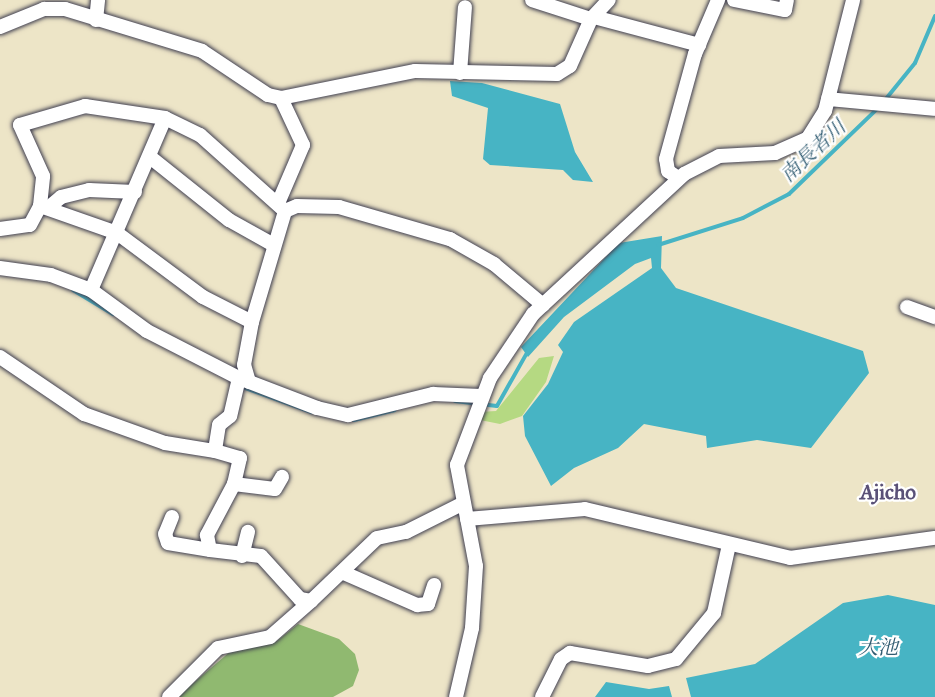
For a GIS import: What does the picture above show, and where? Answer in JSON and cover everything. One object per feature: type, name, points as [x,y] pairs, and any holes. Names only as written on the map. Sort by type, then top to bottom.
[{"type":"street","points":[[96,20],[98,0]]},
{"type":"street","points":[[532,0],[699,45]]},
{"type":"street","points":[[0,27],[55,8],[202,51],[268,95],[281,99],[415,71],[557,74],[570,66],[592,18],[609,0]]},
{"type":"street","points":[[678,178],[668,171],[666,159],[699,45],[718,0]]},
{"type":"street","points":[[734,0],[785,10],[787,0]]},
{"type":"street","points":[[456,697],[476,591],[467,519],[462,504],[459,452],[481,396],[509,345],[543,305],[678,178],[719,156],[775,153],[798,145],[808,138],[828,99],[853,0]]},
{"type":"street","points":[[460,73],[465,7]]},
{"type":"street","points":[[215,451],[219,425],[230,416],[244,380],[244,365],[252,322],[274,245],[282,206],[303,145],[281,99]]},
{"type":"street","points":[[828,99],[935,109]]},
{"type":"street","points":[[44,207],[43,176],[20,125],[85,106],[165,118],[200,135],[282,206],[339,207],[450,239],[494,264],[543,305]]},
{"type":"street","points":[[91,290],[165,118]]},
{"type":"street","points":[[150,157],[229,220],[274,245]]},
{"type":"street","points":[[0,229],[30,225],[44,207],[61,197],[89,190],[135,192]]},
{"type":"street","points":[[44,207],[117,233],[202,297],[252,322]]},
{"type":"street","points":[[0,268],[51,275],[91,290],[147,332],[244,380],[348,415],[433,394],[481,396]]},
{"type":"street","points":[[907,307],[935,317]]},
{"type":"street","points":[[0,357],[84,414],[165,443],[215,451],[240,458],[234,484],[207,536],[210,550]]},
{"type":"street","points":[[234,484],[275,489],[282,477]]},
{"type":"street","points":[[169,697],[218,648],[270,637],[344,573],[377,538],[406,532],[462,504]]},
{"type":"street","points":[[467,519],[585,509],[790,558],[935,538]]},
{"type":"street","points":[[172,517],[168,543],[242,556],[261,556],[300,599],[310,602]]},
{"type":"street","points":[[242,556],[248,532]]},
{"type":"street","points":[[542,697],[561,659],[570,653],[648,666],[676,659],[714,614],[729,545]]},
{"type":"street","points":[[344,573],[417,605],[428,604],[434,585]]},
{"type":"green space","points":[[554,356],[546,382],[522,416],[500,424],[475,419],[480,412],[496,411],[539,358]]},
{"type":"green space","points":[[298,624],[339,639],[355,654],[359,670],[353,686],[333,697],[177,697],[232,650],[277,641]]},
{"type":"water","points":[[450,81],[482,83],[560,104],[575,152],[593,182],[573,180],[563,170],[490,165],[483,159],[488,108],[452,96]]},
{"type":"water","points":[[662,236],[661,268],[676,288],[863,351],[869,373],[811,448],[757,440],[707,448],[706,436],[644,424],[618,448],[574,468],[551,486],[525,436],[523,416],[548,384],[563,352],[558,345],[574,322],[652,268],[651,258],[635,264],[564,317],[528,357],[521,347],[619,243]]},
{"type":"water","name":"大池","points":[[888,595],[935,605],[935,697],[691,697],[686,678],[755,664],[843,603]]},
{"type":"water","points":[[606,682],[649,689],[669,686],[672,697],[595,697]]},
{"type":"waterway","name":"南長者川","points":[[885,100],[915,63],[935,16]]},
{"type":"waterway","name":"南長者川","points":[[658,245],[743,218],[789,194],[878,108]]},
{"type":"waterway","points":[[73,290],[113,314]]},
{"type":"waterway","points":[[455,401],[497,406],[528,351]]},
{"type":"waterway","points":[[240,386],[311,412]]},
{"type":"waterway","points":[[354,420],[395,410]]},
{"type":"district","name":"Ajicho","points":[[888,492]]}]
